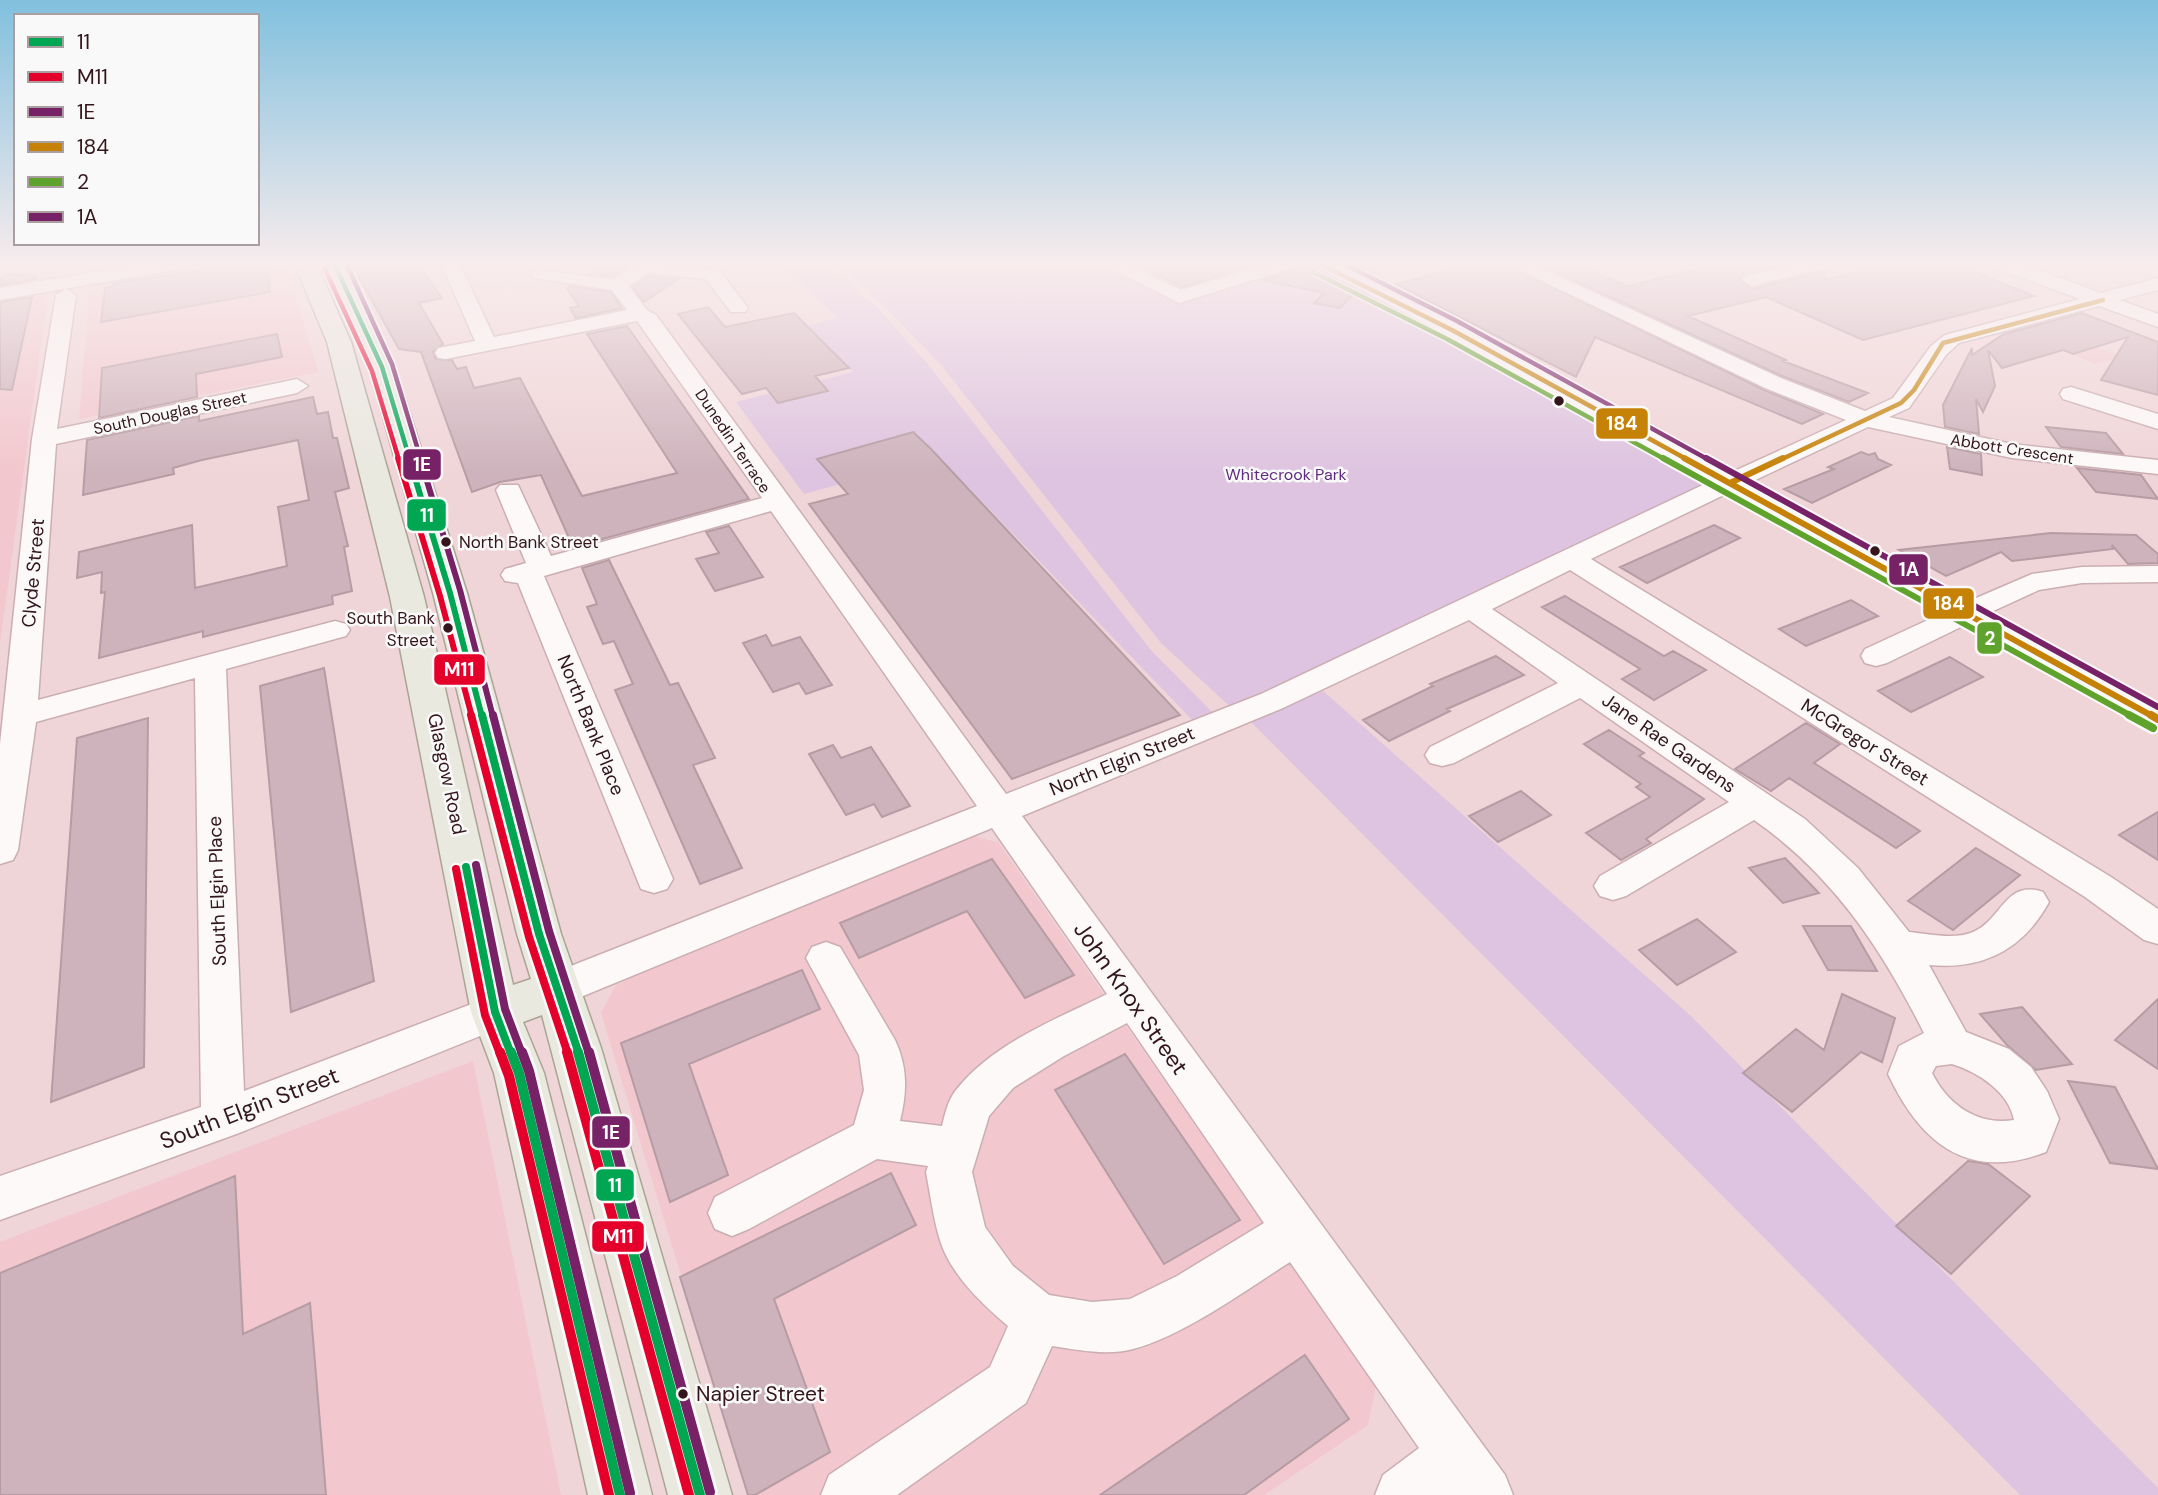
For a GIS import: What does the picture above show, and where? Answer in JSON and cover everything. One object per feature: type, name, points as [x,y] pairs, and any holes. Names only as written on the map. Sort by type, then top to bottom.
[{"type":"main road","name":"Glasgow Road","points":[[335,333],[407,597],[433,707],[495,1012],[519,1073],[620,1495]]},
{"type":"main road","points":[[368,333],[390,393],[450,593],[539,934],[585,1074],[700,1495]]},
{"type":"main road","points":[[495,1012],[557,989]]},
{"type":"street","name":"Clyde Street","points":[[0,850],[21,715],[44,439],[64,333]]},
{"type":"street","points":[[482,333],[487,344]]},
{"type":"street","points":[[446,353],[544,333]]},
{"type":"street","name":"Dunedin Terrace","points":[[658,333],[775,502]]},
{"type":"street","points":[[1457,333],[2158,719]]},
{"type":"street","name":"Abbott Crescent","points":[[1665,333],[1773,383],[1868,419],[2012,451],[2158,467]]},
{"type":"street","name":"North Elgin Street","points":[[557,989],[1272,701],[1901,403],[1914,390],[1943,343],[1981,333]]},
{"type":"street","name":"South Douglas Street","points":[[44,439],[297,386]]},
{"type":"street","points":[[2071,394],[2149,420],[2158,447]]},
{"type":"street","name":"North Bank Place","points":[[509,490],[528,572],[654,879]]},
{"type":"street","points":[[528,572],[775,502]]},
{"type":"street","name":"John Knox Street","points":[[775,502],[1000,811],[1295,1231],[1470,1474]]},
{"type":"street","name":"McGregor Street","points":[[1570,558],[2098,887],[2158,929]]},
{"type":"street","points":[[1876,656],[2032,582],[2082,575],[2158,574]]},
{"type":"street","name":"Jane Rae Gardens","points":[[1471,608],[1583,683],[1823,853],[1879,915],[1901,947],[1952,1046]]},
{"type":"street","points":[[21,715],[335,630]]},
{"type":"street","name":"South Elgin Place","points":[[210,662],[223,1119]]},
{"type":"street","name":"Jane Rae Gardens","points":[[1441,755],[1583,683]]},
{"type":"street","name":"Jane Rae Gardens","points":[[1613,886],[1755,803]]},
{"type":"street","points":[[1901,947],[1956,952],[1988,944],[2030,902]]},
{"type":"street","points":[[826,957],[880,1053],[886,1090],[873,1138]]},
{"type":"street","points":[[1132,1001],[1049,1043],[999,1075],[970,1106],[954,1148],[949,1172],[963,1238],[996,1283],[1038,1319],[1092,1327],[1132,1324],[1195,1294],[1295,1231]]},
{"type":"street","name":"South Elgin Street","points":[[0,1198],[223,1119],[495,1012]]},
{"type":"street","points":[[732,1213],[873,1138],[954,1148]]},
{"type":"street","points":[[849,1495],[1008,1385],[1038,1319]]},
{"type":"street","points":[[1403,1495],[1470,1474]]},
{"type":"shaded area","points":[[0,333],[43,333],[0,644]]},
{"type":"shaded area","points":[[86,333],[306,333],[318,372],[79,419]]},
{"type":"shaded area","points":[[2022,333],[2064,333],[2123,357],[2095,364]]},
{"type":"shaded area","points":[[972,836],[998,842],[1376,1385],[1368,1425],[1264,1495],[748,1495],[601,1013],[616,985],[699,946]]},
{"type":"shaded area","points":[[473,1061],[561,1495],[0,1495],[0,1242]]},
{"type":"green space","points":[[815,333],[900,333],[930,367],[1150,649],[1221,721],[1201,729],[939,457],[804,494],[736,402],[853,372]]},
{"type":"green space","name":"Whitecrook Park","points":[[910,333],[1449,333],[1730,483],[1238,714],[1161,643],[941,365]]},
{"type":"green space","points":[[1323,691],[1691,1016],[2158,1488],[2158,1495],[2020,1495],[1250,721]]},
{"type":"building","points":[[0,333],[24,333],[12,390],[0,389]]},
{"type":"building","points":[[390,333],[436,333],[443,344],[433,352],[436,359],[452,360],[457,369],[466,367],[474,388],[520,378],[582,496],[677,473],[587,334],[632,333],[749,499],[573,547],[541,475],[500,482],[472,492],[421,352],[399,349]]},
{"type":"building","points":[[693,333],[814,333],[849,368],[815,376],[828,391],[778,403],[766,388],[742,394]]},
{"type":"building","points":[[1490,333],[1646,333],[1764,390],[1823,414],[1802,424],[1595,337],[1576,377]]},
{"type":"building","points":[[1688,333],[1725,333],[1786,360],[1783,361],[1868,393],[1849,402],[1782,376]]},
{"type":"building","points":[[1847,333],[1891,333],[1863,340]]},
{"type":"building","points":[[2134,333],[2158,342],[2158,395],[2101,380],[2128,337],[2073,354],[2063,350],[2002,368],[1988,350],[1995,386],[1983,412],[1976,399],[1979,434],[1945,427],[1943,405],[1972,348],[1972,355],[2004,334]]},
{"type":"building","points":[[277,334],[282,357],[196,374],[197,397],[99,418],[102,368]]},
{"type":"building","points":[[313,397],[317,414],[328,412],[333,438],[337,438],[349,488],[335,492],[348,546],[344,547],[352,591],[332,596],[333,604],[203,637],[203,631],[99,658],[105,592],[101,593],[102,572],[77,578],[79,552],[192,525],[195,588],[287,566],[278,507],[309,500],[298,440],[202,460],[173,468],[174,474],[83,495],[87,440],[199,416],[199,421]]},
{"type":"building","points":[[2046,427],[2106,433],[2123,454],[2061,447]]},
{"type":"building","points":[[913,432],[1180,715],[1012,779],[809,504],[848,494],[817,459]]},
{"type":"building","points":[[1947,447],[1981,454],[1982,475],[1950,469]]},
{"type":"building","points":[[1861,452],[1869,455],[1875,453],[1878,459],[1891,465],[1812,503],[1784,489],[1834,469],[1828,467]]},
{"type":"building","points":[[2077,468],[2141,475],[2158,499],[2096,492]]},
{"type":"building","points":[[1714,525],[1740,538],[1647,583],[1620,567]]},
{"type":"building","points":[[729,526],[763,577],[715,591],[696,559],[719,553],[706,532]]},
{"type":"building","points":[[2051,533],[2136,535],[2158,554],[2158,563],[2128,564],[2112,545],[2113,549],[2012,561],[2001,552],[1946,576],[1899,550]]},
{"type":"building","points":[[609,560],[670,685],[678,683],[715,758],[693,765],[742,868],[700,884],[615,690],[633,684],[614,641],[603,644],[587,607],[597,604],[582,568]]},
{"type":"building","points":[[1565,596],[1664,656],[1673,651],[1706,670],[1654,700],[1622,679],[1640,669],[1542,607]]},
{"type":"building","points":[[1851,600],[1878,616],[1806,646],[1779,629]]},
{"type":"building","points":[[766,635],[772,646],[800,637],[832,685],[806,694],[799,683],[773,692],[743,643]]},
{"type":"building","points":[[1496,656],[1524,675],[1447,709],[1450,711],[1389,741],[1363,720],[1433,686],[1430,684]]},
{"type":"building","points":[[1950,657],[1983,677],[1911,712],[1878,691]]},
{"type":"building","points":[[324,668],[374,981],[291,1012],[260,686]]},
{"type":"building","points":[[148,718],[144,1067],[51,1102],[77,738]]},
{"type":"building","points":[[1806,723],[1840,744],[1814,763],[1920,831],[1896,848],[1789,778],[1771,791],[1735,769]]},
{"type":"building","points":[[1609,730],[1644,753],[1639,756],[1704,799],[1646,839],[1651,843],[1621,860],[1586,833],[1650,797],[1636,787],[1641,784],[1584,744]]},
{"type":"building","points":[[833,745],[841,758],[871,747],[910,806],[882,817],[874,804],[846,815],[809,754]]},
{"type":"building","points":[[1521,791],[1551,815],[1498,842],[1469,816]]},
{"type":"building","points":[[2158,812],[2158,860],[2119,835]]},
{"type":"building","points":[[1976,848],[2020,875],[1953,930],[1908,901]]},
{"type":"building","points":[[1785,858],[1819,893],[1783,903],[1749,868]]},
{"type":"building","points":[[992,859],[1074,975],[1025,998],[967,911],[859,958],[840,923]]},
{"type":"building","points":[[1697,919],[1736,952],[1677,985],[1639,950]]},
{"type":"building","points":[[1803,926],[1851,926],[1877,971],[1828,970]]},
{"type":"building","points":[[802,970],[820,1009],[689,1064],[728,1175],[670,1202],[621,1043]]},
{"type":"building","points":[[1842,994],[1895,1018],[1882,1062],[1861,1052],[1792,1112],[1743,1073],[1796,1029],[1824,1050]]},
{"type":"building","points":[[2158,999],[2158,1069],[2115,1040]]},
{"type":"building","points":[[2022,1007],[2072,1064],[2036,1070],[2007,1045],[1980,1014]]},
{"type":"building","points":[[1125,1054],[1240,1220],[1164,1264],[1055,1090]]},
{"type":"building","points":[[2068,1081],[2115,1087],[2158,1169],[2110,1163]]},
{"type":"building","points":[[1968,1161],[1988,1164],[2030,1196],[1951,1274],[1896,1226]]},
{"type":"building","points":[[891,1173],[916,1225],[774,1299],[830,1452],[755,1495],[748,1495],[680,1277]]},
{"type":"building","points":[[235,1176],[243,1334],[310,1303],[326,1495],[0,1495],[0,1273]]},
{"type":"building","points":[[1305,1355],[1349,1419],[1244,1495],[1100,1495]]},
{"type":"transit line","name":"M11","points":[[354,333],[372,371],[440,596],[529,937],[567,1051],[689,1495]]},
{"type":"transit line","name":"11","points":[[366,333],[382,367],[450,593],[539,934],[577,1048],[700,1495]]},
{"type":"transit line","name":"1E","points":[[378,333],[392,364],[460,590],[549,931],[587,1045],[710,1492]]},
{"type":"transit line","name":"2","points":[[1435,333],[2153,728]]},
{"type":"transit line","name":"184","points":[[1457,333],[2158,719]]},
{"type":"transit line","name":"1A","points":[[1478,333],[2158,707]]},
{"type":"transit line","name":"184","points":[[1730,483],[1901,403],[1914,390],[1943,343],[1981,333]]},
{"type":"transit line","name":"1E","points":[[476,865],[505,1009],[529,1071],[630,1493]]},
{"type":"transit line","name":"11","points":[[466,867],[495,1012],[519,1073],[620,1495]]},
{"type":"transit line","name":"M11","points":[[456,869],[485,1015],[509,1076],[609,1495]]},
{"type":"place","name":"North Bank Street","points":[[446,542]]},
{"type":"place","name":"South Bank Street","points":[[448,628]]},
{"type":"place","name":"Napier Street","points":[[683,1394]]}]
